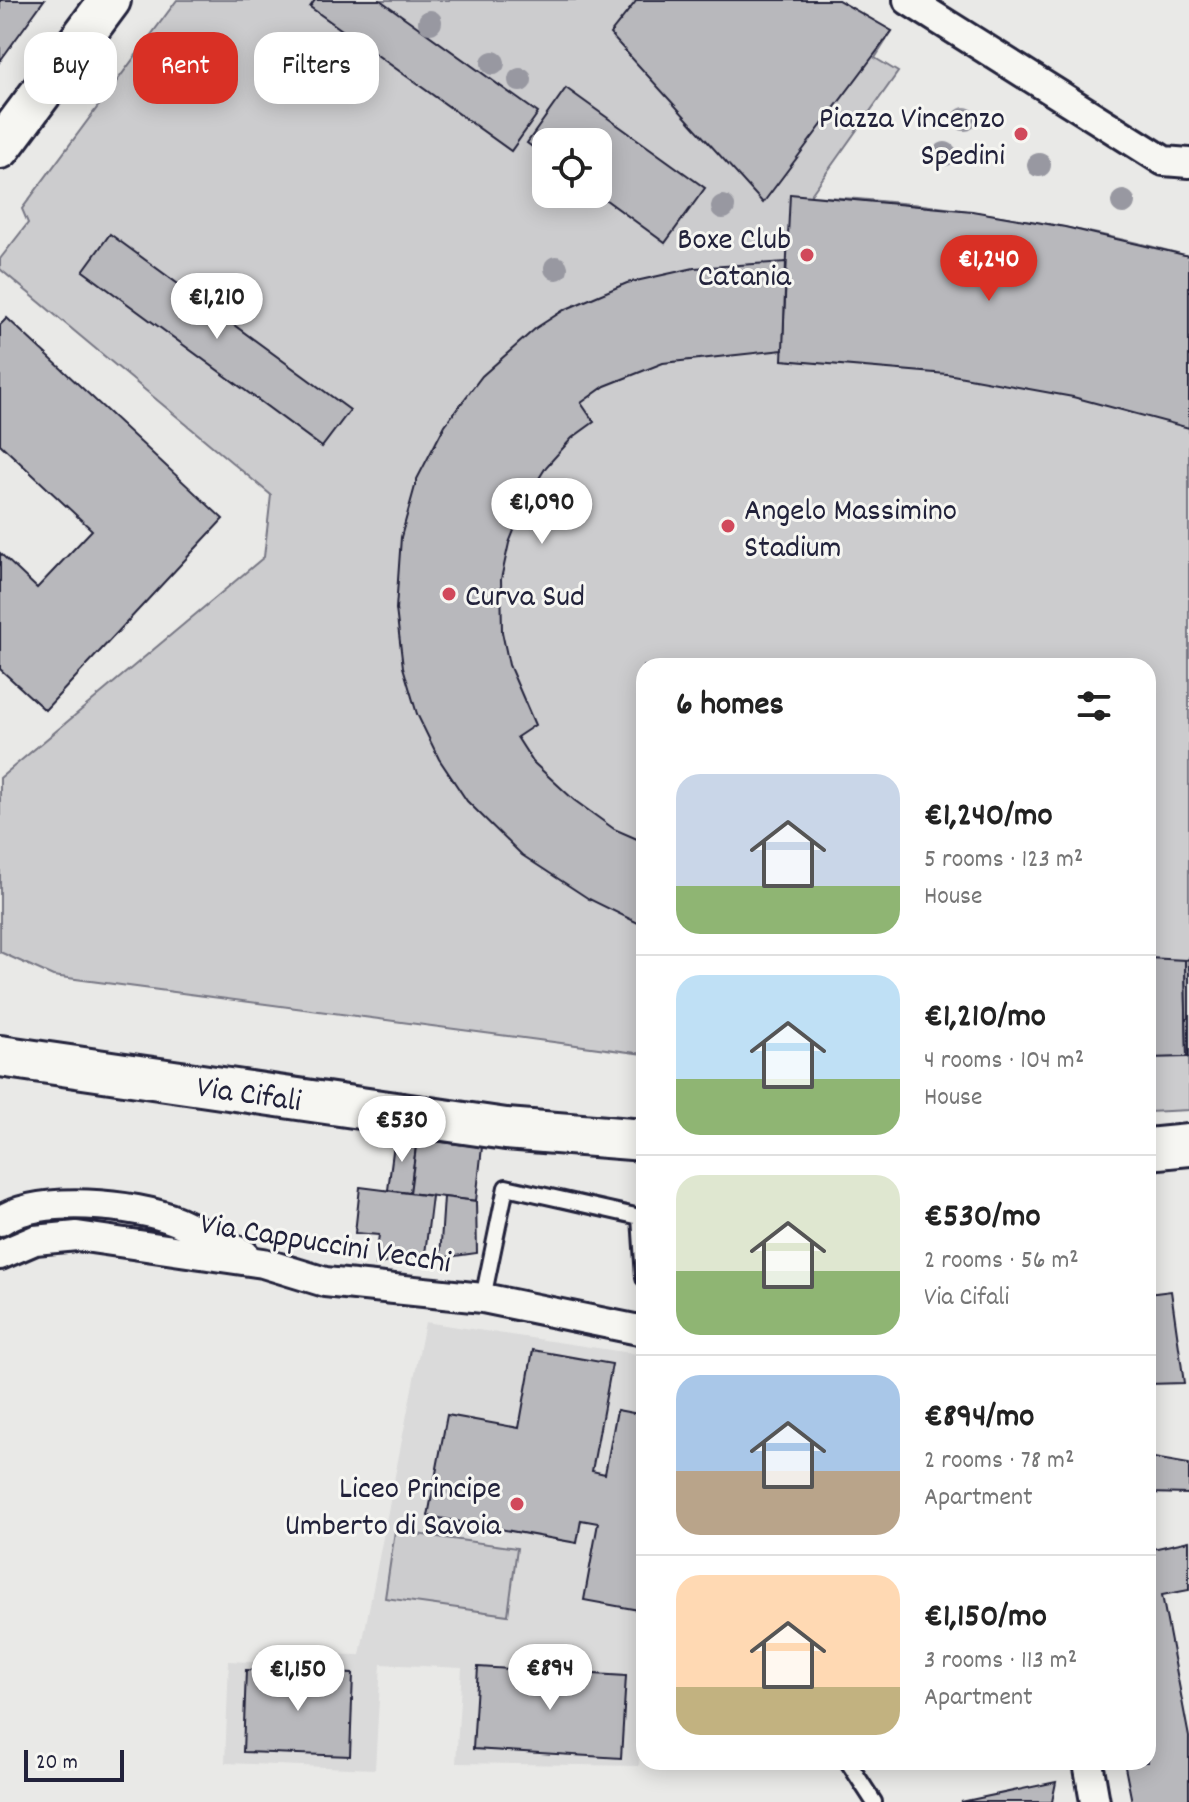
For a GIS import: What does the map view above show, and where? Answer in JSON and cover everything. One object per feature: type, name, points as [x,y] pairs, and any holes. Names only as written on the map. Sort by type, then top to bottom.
[{"type":"main road","points":[[0,148],[110,0]]},
{"type":"main road","name":"Via Cifali","points":[[0,1056],[506,1129],[636,1139]]},
{"type":"main road","points":[[1156,1148],[1189,1145]]},
{"type":"street","points":[[908,0],[1164,161],[1189,163]]},
{"type":"street","points":[[0,1221],[35,1208],[123,1208],[174,1220],[263,1263]]},
{"type":"street","name":"Via Cappuccini Vecchi","points":[[0,1255],[35,1240],[77,1236],[263,1263],[325,1282],[483,1298],[636,1329]]},
{"type":"street","points":[[1089,1770],[1095,1802]]},
{"type":"lane","points":[[483,1298],[506,1187],[636,1216]]},
{"type":"lane","points":[[853,1770],[874,1802]]},
{"type":"shaded area","name":"Angelo Massimino Stadium","points":[[177,0],[838,0],[892,31],[875,58],[898,72],[810,196],[906,203],[1001,216],[1189,256],[1189,1110],[1156,1112],[1156,658],[636,658],[636,1053],[53,976],[0,952],[0,778],[264,557],[271,495],[0,269],[0,259],[28,223],[22,209],[100,104],[117,104],[117,81],[133,59],[133,104],[238,104],[238,32],[153,32]]},
{"type":"shaded area","name":"Liceo Principe Umberto di Savoia","points":[[425,1322],[636,1354],[636,1766],[456,1763],[462,1668],[381,1664],[375,1769],[225,1763],[229,1661],[307,1665],[309,1654],[360,1655]]},
{"type":"shaded area","points":[[395,1531],[517,1548],[508,1615],[385,1598]]},
{"type":"building","points":[[0,0],[44,0],[0,61]]},
{"type":"building","points":[[315,0],[380,0],[538,113],[511,151],[379,56],[379,32],[345,32],[310,7]]},
{"type":"building","points":[[637,0],[838,0],[892,31],[763,203],[610,34]]},
{"type":"building","points":[[566,88],[705,188],[665,243],[612,204],[612,128],[538,128]]},
{"type":"building","points":[[790,194],[972,211],[1065,227],[1189,256],[1189,428],[1073,397],[947,374],[782,360]]},
{"type":"building","points":[[110,234],[350,410],[322,447],[83,271]]},
{"type":"building","name":"Curva Sud","points":[[786,262],[783,350],[663,363],[605,386],[581,403],[594,422],[572,438],[546,467],[527,498],[509,543],[501,579],[502,632],[509,665],[535,725],[517,737],[533,762],[574,800],[614,829],[636,839],[636,922],[589,899],[522,855],[467,801],[439,759],[417,714],[403,667],[396,609],[401,537],[417,479],[445,425],[482,376],[536,328],[564,310],[627,283],[694,268]]},
{"type":"building","points":[[7,318],[223,519],[45,710],[0,669],[0,553],[37,588],[92,530],[0,444],[0,325]]},
{"type":"building","points":[[1156,958],[1185,960],[1187,1057],[1156,1058]]},
{"type":"building","points":[[1189,959],[1189,1057],[1187,1057],[1185,960]]},
{"type":"building","points":[[395,1136],[417,1139],[410,1193],[388,1190]]},
{"type":"building","points":[[417,1139],[482,1147],[476,1201],[410,1193]]},
{"type":"building","points":[[360,1187],[432,1196],[425,1254],[375,1265],[379,1235],[355,1233]]},
{"type":"building","points":[[444,1197],[476,1201],[477,1253],[440,1258]]},
{"type":"building","points":[[1171,1291],[1184,1383],[1156,1384],[1156,1293]]},
{"type":"building","points":[[533,1350],[612,1364],[592,1471],[605,1474],[617,1410],[636,1414],[636,1610],[584,1600],[598,1523],[581,1520],[577,1543],[428,1516],[447,1415],[519,1428]]},
{"type":"building","points":[[1156,1458],[1189,1464],[1189,1494],[1156,1493]]},
{"type":"building","points":[[1189,1541],[1189,1590],[1162,1595],[1189,1737],[1189,1802],[1132,1802],[1126,1770],[1156,1770],[1156,1548]]},
{"type":"building","points":[[478,1667],[626,1676],[621,1758],[473,1749]]},
{"type":"building","points":[[246,1670],[353,1674],[350,1756],[243,1752]]},
{"type":"building","points":[[1056,1782],[1052,1802],[961,1802]]},
{"type":"place","name":"Piazza Vincenzo Spedini","points":[[1021,134]]},
{"type":"place","name":"Boxe Club Catania","points":[[807,255]]},
{"type":"place","name":"Angelo Massimino Stadium","points":[[728,526]]},
{"type":"place","name":"Curva Sud","points":[[449,594]]},
{"type":"place","name":"Liceo Principe Umberto di Savoia","points":[[517,1504]]}]
